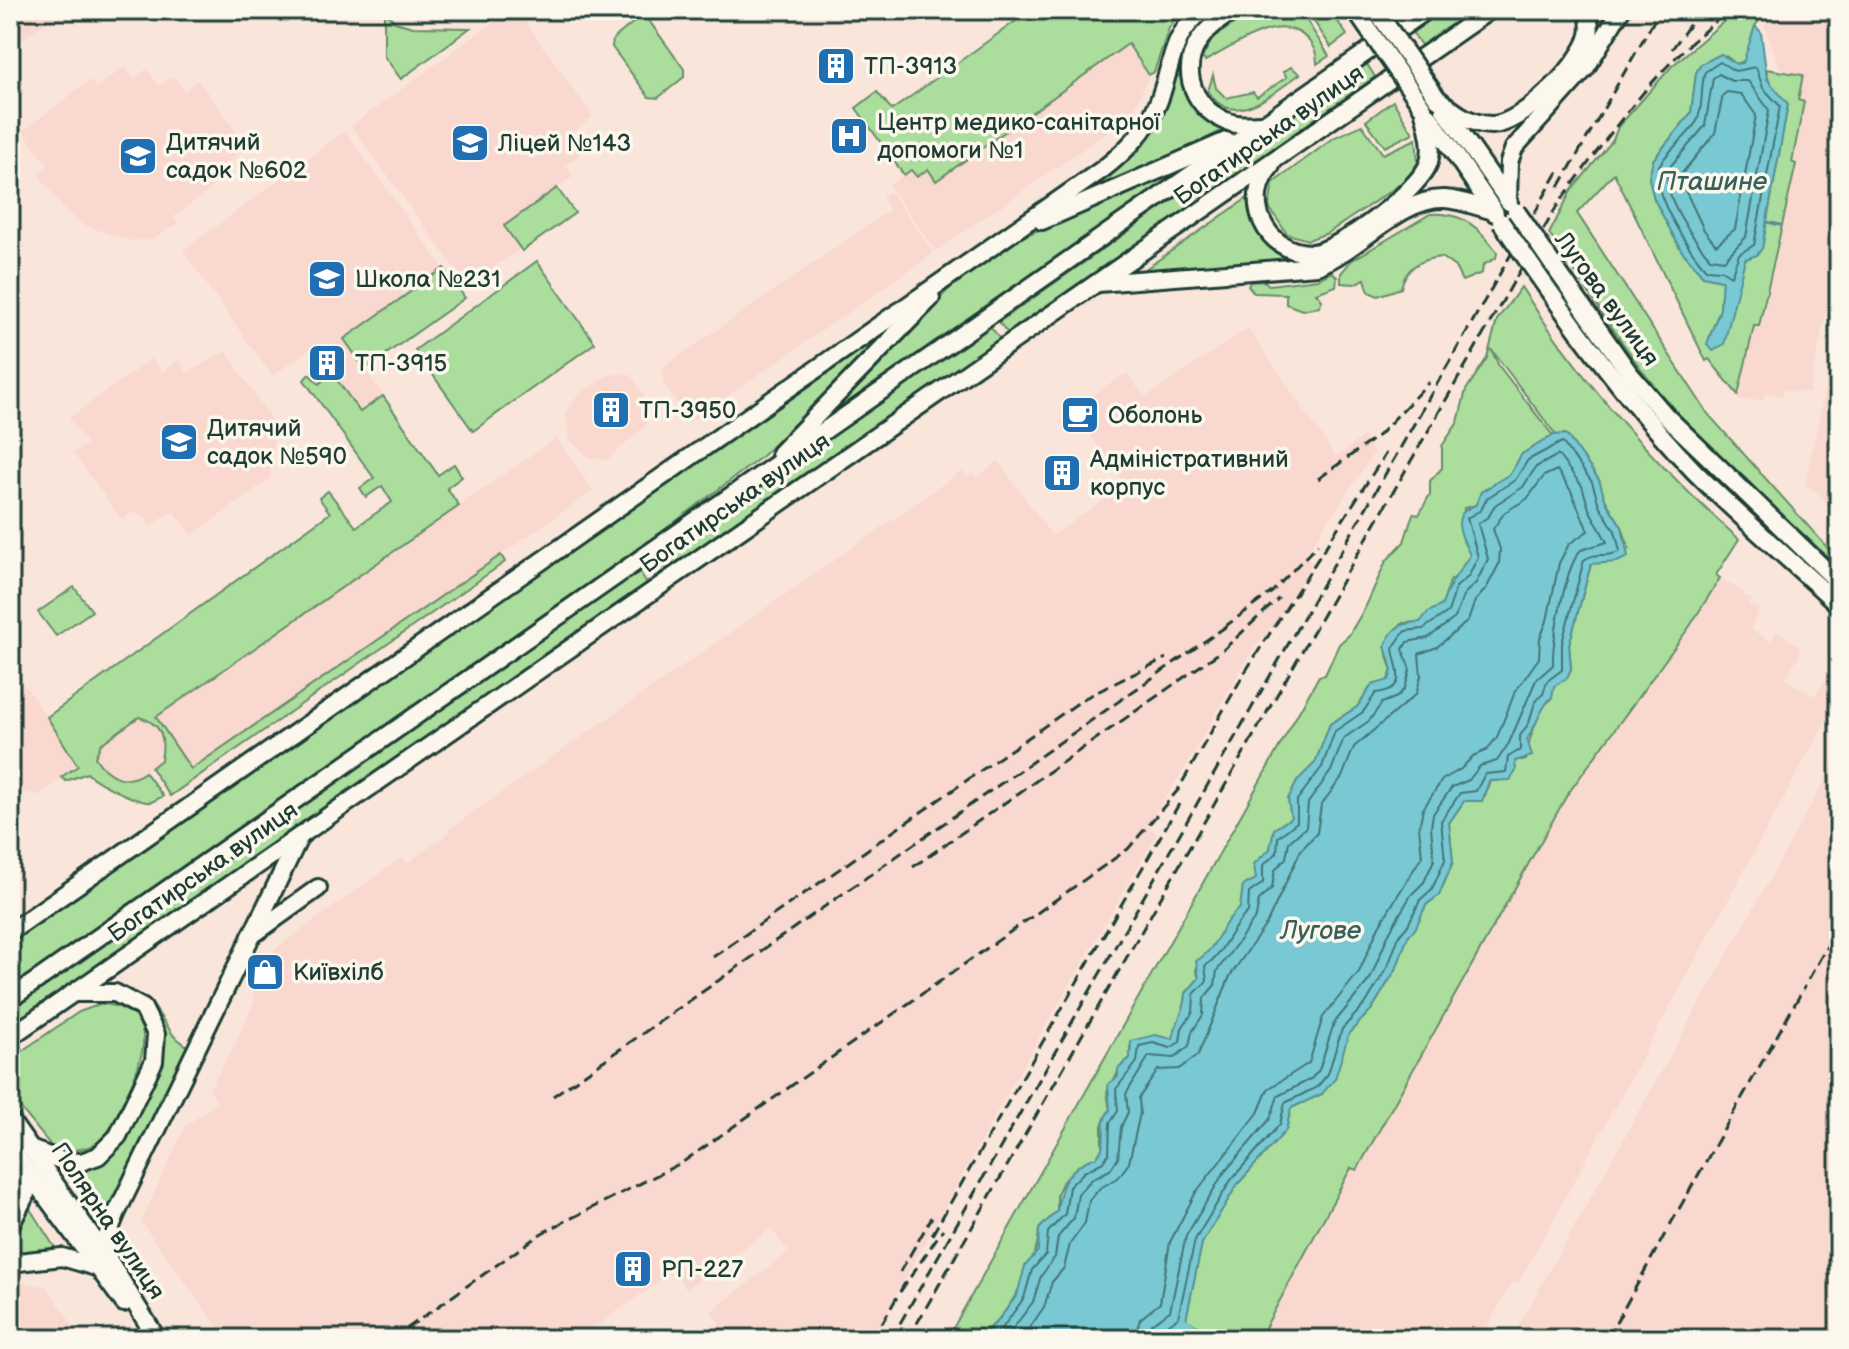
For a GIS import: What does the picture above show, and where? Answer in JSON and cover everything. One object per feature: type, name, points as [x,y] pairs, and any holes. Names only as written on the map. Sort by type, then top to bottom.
[{"type":"main road","name":"Богатирська вулиця","points":[[10,932],[1103,169],[1135,140],[1157,104],[1178,36],[1204,10]]},
{"type":"main road","points":[[1235,10],[1199,39],[1189,68],[1191,87],[1201,103],[1215,115],[1233,124],[1264,124]]},
{"type":"main road","points":[[1355,10],[1430,103],[1479,123],[1510,122],[1527,110],[1575,61],[1589,35],[1588,10]]},
{"type":"main road","name":"Лугова вулиця","points":[[1376,10],[1498,217],[1610,374],[1696,472],[1839,605]]},
{"type":"main road","name":"Богатирська вулиця","points":[[10,999],[1427,10]]},
{"type":"main road","name":"Богатирська вулиця","points":[[10,1037],[1490,10]]},
{"type":"main road","points":[[1512,206],[1509,162],[1514,148],[1585,69],[1621,10]]},
{"type":"main road","points":[[1281,155],[1265,174],[1257,192],[1263,222],[1278,244],[1309,253],[1320,252],[1401,198],[1421,179],[1431,152],[1430,103]]},
{"type":"main road","name":"Лугова вулиця","points":[[1430,103],[1512,206],[1630,374],[1666,416],[1839,583]]},
{"type":"main road","name":"Богатирська вулиця","points":[[1009,235],[1264,124]]},
{"type":"main road","points":[[1096,283],[1317,266],[1350,250],[1415,205],[1446,199],[1498,217]]},
{"type":"main road","points":[[755,479],[957,271]]},
{"type":"main road","points":[[10,1263],[62,1257],[102,1263],[116,1214],[302,832]]},
{"type":"main road","points":[[249,937],[318,888]]},
{"type":"main road","points":[[30,1149],[63,1161],[81,1162],[98,1156],[118,1136],[154,1061],[156,1034],[143,1008],[115,993],[73,993]]},
{"type":"main road","name":"Полярна вулиця","points":[[14,1126],[154,1339]]},
{"type":"main road","name":"Полярна вулиця","points":[[10,1148],[26,1172],[102,1263]]},
{"type":"main road","points":[[10,1226],[26,1194],[26,1172]]},
{"type":"shaded area","points":[[10,10],[64,10],[10,48]]},
{"type":"shaded area","name":"Ліцей №143","points":[[510,10],[517,10],[593,117],[570,134],[583,152],[566,165],[573,176],[557,188],[575,213],[467,285],[351,126]]},
{"type":"shaded area","points":[[1759,10],[1839,10],[1839,247],[1809,393],[1784,390],[1782,396],[1765,393],[1764,400],[1739,400],[1754,325],[1760,325],[1782,231],[1804,102],[1798,100],[1803,75],[1781,71]]},
{"type":"shaded area","points":[[1129,43],[1149,75],[1132,115],[936,251],[889,186],[911,169],[928,168],[937,181]]},
{"type":"shaded area","name":"Дитячий садок №602","points":[[124,67],[134,79],[147,69],[159,86],[173,76],[184,91],[198,80],[248,147],[207,178],[213,187],[174,217],[178,223],[153,239],[132,241],[83,225],[66,212],[38,174],[48,166],[23,131],[90,80],[96,88]]},
{"type":"shaded area","name":"Школа №231","points":[[345,131],[465,298],[365,368],[383,396],[360,412],[332,373],[338,368],[320,342],[272,376],[183,251]]},
{"type":"shaded area","points":[[890,191],[934,253],[690,422],[663,383],[663,367],[890,210],[882,197]]},
{"type":"shaded area","points":[[1839,321],[1839,518],[1815,491],[1805,485]]},
{"type":"shaded area","points":[[1248,328],[1336,457],[1363,437],[1374,453],[1305,555],[1312,563],[1278,619],[1250,654],[1184,769],[1147,826],[1157,834],[1018,1074],[872,1339],[698,1339],[720,1324],[711,1311],[789,1252],[771,1229],[686,1289],[674,1271],[578,1339],[227,1339],[141,1222],[185,1126],[218,1102],[209,1089],[234,1047],[254,1001],[253,992],[264,978],[260,971],[275,949],[402,857],[407,863],[450,832],[448,830],[962,471],[967,477],[973,473],[977,478],[998,461],[1052,536],[1125,485],[1072,409],[1127,373],[1145,398]]},
{"type":"shaded area","name":"Дитячий садок №590","points":[[226,351],[275,425],[270,479],[192,535],[174,511],[150,526],[144,516],[132,512],[122,520],[73,453],[87,444],[69,418],[152,358],[162,372],[179,359],[187,373]]},
{"type":"shaded area","points":[[631,375],[643,394],[649,415],[646,425],[607,460],[589,458],[570,440],[565,412],[580,393],[607,376]]},
{"type":"shaded area","points":[[556,438],[593,491],[191,769],[155,717]]},
{"type":"shaded area","points":[[1720,578],[1744,592],[1743,595],[1751,599],[1749,605],[1759,610],[1750,629],[1771,641],[1777,631],[1799,646],[1800,653],[1785,679],[1815,696],[1826,677],[1836,682],[1829,696],[1837,701],[1518,1284],[1512,1281],[1481,1339],[1259,1339],[1351,1167],[1357,1170],[1567,795],[1690,626]]},
{"type":"shaded area","points":[[25,686],[80,764],[39,795],[10,788],[10,697]]},
{"type":"shaded area","points":[[139,717],[150,720],[161,730],[164,741],[161,760],[137,778],[112,776],[102,770],[95,757],[97,750],[128,721]]},
{"type":"shaded area","points":[[1839,755],[1839,1339],[1511,1339],[1767,884]]},
{"type":"shaded area","points":[[21,1282],[47,1287],[82,1339],[10,1339],[10,1290]]},
{"type":"green space","points":[[384,10],[395,22],[413,27],[470,28],[401,79],[384,56]]},
{"type":"green space","points":[[1031,10],[1181,10],[1169,28],[1154,72],[1149,75],[1128,44],[936,181],[928,169],[917,177],[911,170],[904,175],[856,108],[877,92],[892,110]]},
{"type":"green space","points":[[1254,10],[1313,10],[1305,18],[1329,56],[1317,64],[1309,41],[1298,32],[1285,28],[1257,34],[1205,61],[1202,58],[1213,38]]},
{"type":"green space","points":[[1321,10],[1330,10],[1347,35],[1331,47],[1311,17]]},
{"type":"green space","points":[[1444,10],[1476,10],[1423,48],[1412,32]]},
{"type":"green space","points":[[1737,10],[1759,10],[1762,17],[1755,26],[1747,60],[1736,64],[1726,56],[1701,64],[1696,73],[1691,113],[1653,160],[1649,178],[1654,199],[1681,250],[1703,276],[1722,280],[1720,309],[1710,335],[1726,329],[1745,259],[1757,255],[1762,248],[1788,104],[1770,85],[1766,69],[1803,75],[1798,100],[1804,102],[1792,162],[1796,164],[1759,326],[1754,326],[1738,395],[1709,359],[1706,361],[1614,173],[1577,213],[1708,414],[1834,555],[1831,560],[1725,461],[1665,399],[1619,338],[1549,234],[1571,191],[1613,140],[1618,127],[1672,66]]},
{"type":"green space","points":[[640,17],[647,18],[684,69],[684,77],[658,98],[649,97],[612,47],[613,39]]},
{"type":"green space","points":[[1367,64],[1375,77],[1008,334],[999,322]]},
{"type":"green space","points":[[1291,67],[1300,74],[1254,105],[1229,108],[1218,103],[1208,91],[1213,75],[1216,88],[1226,98],[1253,92],[1257,97],[1287,77],[1283,72]]},
{"type":"green space","points":[[1180,75],[1190,101],[1209,120],[1226,129],[1085,195],[1125,162],[1144,140],[1166,104],[1176,77]]},
{"type":"green space","points":[[1393,101],[1413,133],[1385,147],[1366,121]]},
{"type":"green space","points":[[1362,125],[1383,154],[1416,139],[1418,162],[1405,181],[1328,233],[1308,240],[1287,234],[1269,207],[1273,183],[1335,137]]},
{"type":"green space","points":[[1202,158],[803,436],[959,279],[1020,238]]},
{"type":"green space","points":[[557,188],[575,213],[522,251],[504,226]]},
{"type":"green space","points":[[1249,197],[1253,220],[1264,239],[1281,252],[1302,261],[1141,272]]},
{"type":"green space","points":[[1430,214],[1452,216],[1477,228],[1497,252],[1496,258],[1483,265],[1482,273],[1462,281],[1455,267],[1441,257],[1426,260],[1410,270],[1401,288],[1378,296],[1369,292],[1365,279],[1354,284],[1341,283],[1341,273],[1351,261]]},
{"type":"green space","points":[[537,261],[595,343],[473,431],[415,350]]},
{"type":"green space","points":[[444,268],[465,298],[365,369],[344,339]]},
{"type":"green space","points":[[1332,272],[1337,277],[1336,286],[1316,293],[1322,300],[1319,307],[1302,310],[1286,304],[1286,294],[1254,293],[1248,286],[1250,282],[1264,281],[1269,285],[1318,279]]},
{"type":"green space","points":[[1521,287],[1594,389],[1678,482],[1739,539],[1716,575],[1720,578],[1690,626],[1567,795],[1357,1170],[1351,1168],[1259,1339],[1219,1339],[1186,1319],[1202,1243],[1237,1185],[1286,1130],[1291,1108],[1322,1094],[1349,1033],[1372,1009],[1396,969],[1408,936],[1415,929],[1426,905],[1439,895],[1453,862],[1449,823],[1464,801],[1485,796],[1490,781],[1497,781],[1517,760],[1526,760],[1543,705],[1551,700],[1554,685],[1567,678],[1571,669],[1569,645],[1591,564],[1629,548],[1622,527],[1603,496],[1599,480],[1566,434],[1556,435],[1491,349],[1499,366],[1553,436],[1522,454],[1510,474],[1481,492],[1476,505],[1464,508],[1463,541],[1471,555],[1461,573],[1450,581],[1442,606],[1420,622],[1403,623],[1392,633],[1387,644],[1392,670],[1387,682],[1372,685],[1357,707],[1330,724],[1315,763],[1298,780],[1288,799],[1291,818],[1274,829],[1270,849],[1256,880],[1243,886],[1240,909],[1231,917],[1215,946],[1196,970],[1199,978],[1186,993],[1173,1039],[1130,1047],[1130,1058],[1122,1065],[1107,1092],[1110,1110],[1102,1125],[1102,1149],[1097,1157],[1063,1181],[1057,1194],[1057,1211],[1039,1229],[1034,1257],[1010,1304],[977,1337],[947,1339],[1319,676],[1325,675],[1339,644],[1349,635],[1366,606],[1386,561],[1404,542],[1413,514],[1419,515],[1430,494],[1430,481],[1442,468],[1442,446],[1458,422],[1466,390],[1487,358],[1497,320]]},
{"type":"green space","points":[[895,326],[760,458],[663,531],[10,989],[10,942]]},
{"type":"green space","points":[[991,327],[1001,340],[655,577],[650,563]]},
{"type":"green space","points":[[332,373],[360,412],[383,396],[438,475],[454,464],[462,477],[447,488],[459,506],[156,717],[191,769],[501,555],[505,562],[170,796],[151,768],[161,760],[163,745],[160,733],[153,724],[139,717],[101,744],[95,757],[117,777],[131,778],[145,772],[163,796],[151,802],[137,800],[87,773],[66,781],[61,777],[78,766],[47,717],[330,513],[319,498],[328,491],[356,527],[392,502],[382,486],[366,497],[360,488],[374,478],[304,380],[309,374],[319,384]]},
{"type":"green space","points":[[639,571],[647,583],[10,1028],[10,1010]]},
{"type":"green space","points":[[74,587],[92,611],[56,636],[38,612]]},
{"type":"green space","points":[[150,1001],[174,1036],[187,1046],[104,1220],[71,1175],[70,1168],[93,1163],[162,1052],[148,1005]]},
{"type":"green space","points":[[101,1004],[121,1008],[134,1016],[141,1027],[142,1055],[137,1070],[104,1137],[77,1150],[51,1146],[10,1095],[10,1059],[79,1012]]},
{"type":"green space","points":[[30,1209],[57,1251],[10,1256],[10,1234]]},
{"type":"water","name":"Пташине","points":[[1755,26],[1761,32],[1767,79],[1788,104],[1762,248],[1757,255],[1745,259],[1724,344],[1713,351],[1707,344],[1720,309],[1722,280],[1703,276],[1681,250],[1654,199],[1649,178],[1653,160],[1691,113],[1696,73],[1701,64],[1721,54],[1736,64],[1743,63]]},
{"type":"water","name":"Лугове","points":[[1566,434],[1599,480],[1606,502],[1622,527],[1628,557],[1617,562],[1591,564],[1569,645],[1571,669],[1567,678],[1554,686],[1552,697],[1527,739],[1532,756],[1515,761],[1516,771],[1510,780],[1489,781],[1482,801],[1464,801],[1449,823],[1453,862],[1439,895],[1426,905],[1415,929],[1408,936],[1396,969],[1372,1009],[1349,1033],[1335,1079],[1322,1094],[1291,1108],[1286,1130],[1237,1185],[1202,1243],[1185,1324],[1160,1339],[975,1339],[997,1322],[1017,1295],[1025,1266],[1038,1251],[1039,1229],[1057,1211],[1068,1176],[1101,1151],[1106,1115],[1110,1110],[1108,1084],[1118,1077],[1118,1069],[1130,1058],[1131,1041],[1155,1035],[1173,1039],[1186,993],[1199,978],[1196,961],[1210,949],[1228,920],[1240,908],[1243,886],[1256,879],[1254,864],[1270,849],[1274,829],[1291,818],[1288,799],[1298,780],[1315,763],[1330,724],[1357,707],[1372,685],[1389,680],[1392,670],[1385,646],[1394,630],[1402,625],[1420,622],[1428,612],[1442,605],[1470,555],[1459,526],[1462,514],[1476,505],[1481,492],[1510,474],[1522,454],[1554,435]]},
{"type":"waterway","points":[[1767,222],[1780,225]]},
{"type":"waterway","points":[[1185,1324],[1207,1339]]},
{"type":"railway","points":[[1559,187],[1660,10]]},
{"type":"railway","points":[[1672,49],[1700,10]]},
{"type":"railway","points":[[908,1339],[1557,206],[1616,126],[1658,76],[1705,30],[1731,10]]},
{"type":"railway","points":[[891,1339],[1558,172]]},
{"type":"railway","points":[[1318,479],[1379,435],[1429,382]]},
{"type":"railway","points":[[392,1339],[542,1233],[683,1162],[1128,849],[1178,790],[1245,672],[1386,453]]},
{"type":"railway","points":[[1223,628],[1272,592],[1318,544]]},
{"type":"railway","points":[[913,867],[1223,650],[1279,598]]},
{"type":"railway","points":[[553,1096],[1231,623]]},
{"type":"railway","points":[[713,957],[1085,698],[1166,658]]},
{"type":"railway","points":[[932,1235],[1179,804]]},
{"type":"railway","points":[[1808,980],[1839,925]]},
{"type":"railway","points":[[1670,1225],[1805,986]]},
{"type":"railway","points":[[900,1272],[932,1217]]},
{"type":"railway","points":[[900,1292],[943,1229]]},
{"type":"railway","points":[[1607,1339],[1665,1234]]},
{"type":"railway","points":[[873,1339],[905,1283]]},
{"type":"place","name":"ТП-3913","points":[[836,66]]},
{"type":"place","name":"Центр медико-санітарної допомоги №1","points":[[849,136]]},
{"type":"place","name":"Ліцей №143","points":[[470,143]]},
{"type":"place","name":"Дитячий садок №602","points":[[138,156]]},
{"type":"place","name":"Школа №231","points":[[327,279]]},
{"type":"place","name":"ТП-3915","points":[[327,363]]},
{"type":"place","name":"ТП-3950","points":[[611,410]]},
{"type":"place","name":"Оболонь","points":[[1080,415]]},
{"type":"place","name":"Дитячий садок №590","points":[[179,442]]},
{"type":"place","name":"Адміністративний корпус","points":[[1062,473]]},
{"type":"place","name":"Київхілб","points":[[265,972]]},
{"type":"place","name":"РП-227","points":[[633,1269]]}]
